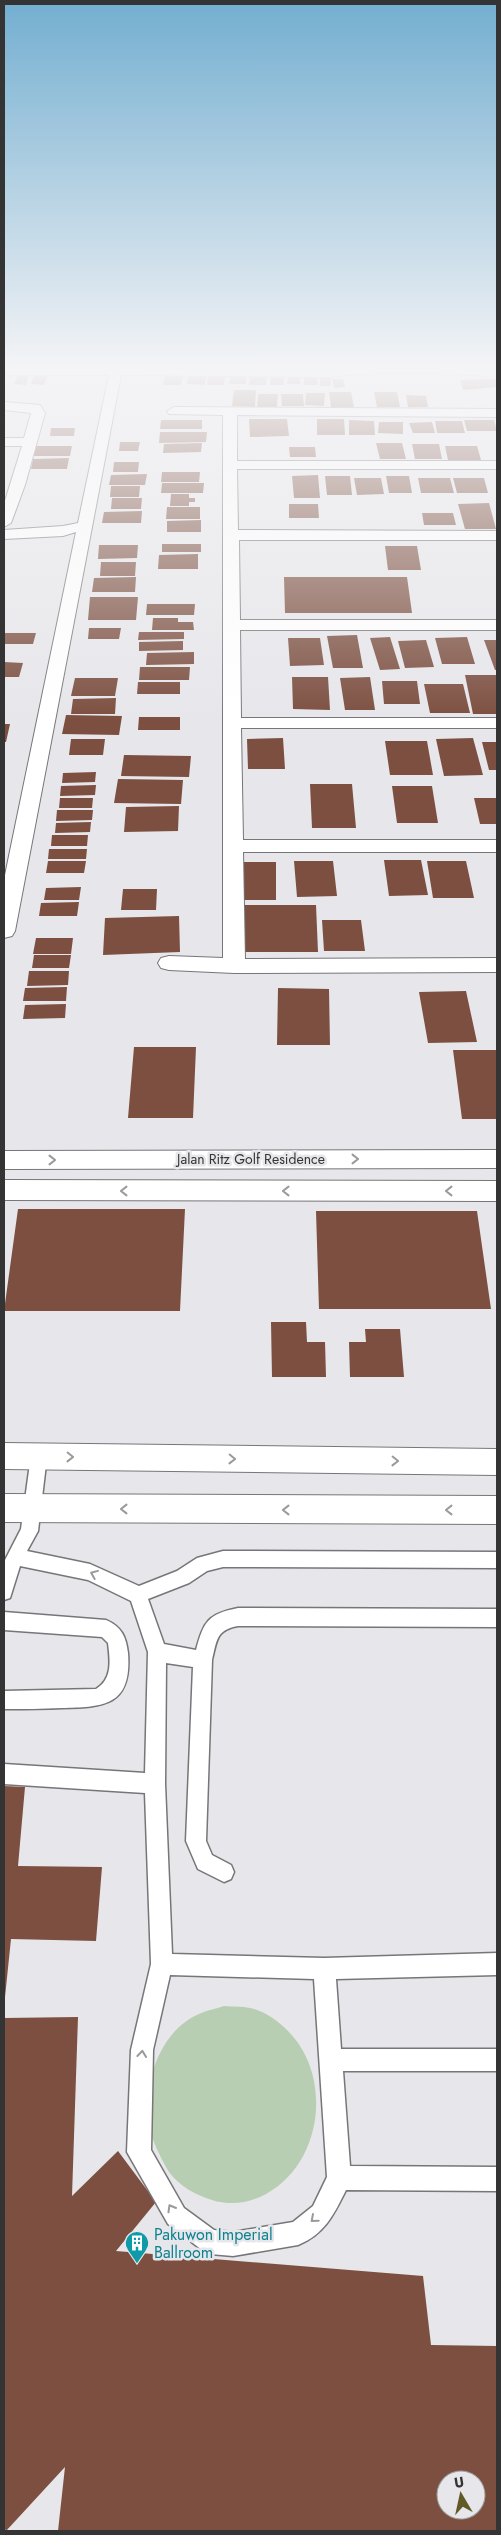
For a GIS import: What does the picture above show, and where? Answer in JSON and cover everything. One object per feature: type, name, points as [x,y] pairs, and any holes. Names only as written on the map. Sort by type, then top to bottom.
[{"type":"street","points":[[4,931],[9,882],[95,483]]},
{"type":"street","points":[[230,483],[234,966]]},
{"type":"street","points":[[4,523],[11,485]]},
{"type":"street","points":[[4,535],[63,531],[87,525]]},
{"type":"street","points":[[4,535],[65,541],[82,548]]},
{"type":"street","points":[[231,535],[497,535]]},
{"type":"street","points":[[232,625],[497,625]]},
{"type":"street","points":[[232,723],[497,723]]},
{"type":"street","points":[[233,846],[497,846]]},
{"type":"street","points":[[170,963],[234,966],[497,965]]},
{"type":"street","name":"Jalan Ritz Golf Residence","points":[[4,1160],[497,1159]]},
{"type":"street","points":[[4,1190],[497,1192]]},
{"type":"street","points":[[4,1456],[497,1462]]},
{"type":"street","points":[[18,1508],[497,1510]]},
{"type":"lane","points":[[4,1592],[14,1557],[29,1531],[18,1508],[39,1456]]},
{"type":"lane","points":[[14,1557],[90,1572],[138,1595],[158,1652],[155,1784],[162,1964],[142,2050],[139,2152],[176,2216],[210,2242],[233,2244],[298,2233],[321,2214],[339,2178],[324,1969]]},
{"type":"lane","points":[[138,1595],[183,1578],[203,1564],[223,1558],[497,1560]]},
{"type":"lane","points":[[224,1872],[205,1862],[196,1841],[203,1660],[211,1629],[223,1620],[238,1617],[497,1618]]},
{"type":"lane","points":[[4,1621],[106,1629],[117,1639],[119,1665],[114,1686],[109,1694],[98,1698],[4,1700]]},
{"type":"lane","points":[[158,1652],[203,1660]]},
{"type":"lane","points":[[4,1774],[155,1784]]},
{"type":"lane","points":[[162,1964],[324,1969],[497,1964]]},
{"type":"lane","points":[[331,2060],[497,2060]]},
{"type":"lane","points":[[339,2178],[497,2179]]},
{"type":"green space","points":[[224,2006],[256,2009],[284,2027],[302,2050],[312,2071],[316,2094],[315,2118],[310,2141],[300,2162],[285,2180],[266,2194],[253,2200],[233,2203],[219,2202],[200,2195],[183,2186],[173,2177],[153,2140],[149,2127],[147,2105],[152,2074],[157,2059],[174,2032],[199,2014]]},
{"type":"building","points":[[109,483],[145,483],[145,485],[109,485]]},
{"type":"building","points":[[162,483],[204,483],[203,493],[161,493]]},
{"type":"building","points":[[293,483],[319,483],[320,498],[294,498]]},
{"type":"building","points":[[326,483],[351,483],[352,495],[327,495]]},
{"type":"building","points":[[355,483],[382,483],[384,494],[357,495]]},
{"type":"building","points":[[387,483],[410,483],[412,493],[389,493]]},
{"type":"building","points":[[419,483],[451,483],[454,493],[421,493]]},
{"type":"building","points":[[454,483],[485,483],[488,493],[457,493]]},
{"type":"building","points":[[111,486],[140,486],[139,497],[110,497]]},
{"type":"building","points":[[171,494],[189,494],[189,498],[195,498],[195,502],[189,502],[189,506],[170,506]]},
{"type":"building","points":[[112,498],[142,498],[141,509],[111,509]]},
{"type":"building","points":[[489,503],[496,529],[465,529],[458,504]]},
{"type":"building","points":[[289,504],[318,504],[319,518],[289,518]]},
{"type":"building","points":[[167,507],[200,507],[200,519],[166,519]]},
{"type":"building","points":[[142,511],[141,523],[102,523],[104,512]]},
{"type":"building","points":[[422,513],[453,513],[456,525],[424,525]]},
{"type":"building","points":[[201,520],[201,532],[167,532],[167,521]]},
{"type":"building","points":[[162,544],[201,544],[201,552],[162,552]]},
{"type":"building","points":[[99,545],[138,545],[137,558],[98,559]]},
{"type":"building","points":[[385,546],[417,546],[421,570],[388,570]]},
{"type":"building","points":[[198,554],[198,569],[158,569],[159,555]]},
{"type":"building","points":[[101,562],[136,562],[135,576],[100,576]]},
{"type":"building","points":[[136,577],[135,592],[92,592],[94,578]]},
{"type":"building","points":[[284,577],[407,577],[412,613],[285,613]]},
{"type":"building","points":[[90,597],[138,597],[136,620],[88,620]]},
{"type":"building","points":[[147,604],[195,604],[194,615],[146,615]]},
{"type":"building","points":[[153,618],[178,618],[178,622],[193,622],[194,630],[152,630]]},
{"type":"building","points":[[89,628],[121,628],[119,639],[88,639]]},
{"type":"building","points":[[139,632],[184,632],[184,639],[138,640]]},
{"type":"building","points":[[4,633],[36,633],[33,644],[4,644]]},
{"type":"building","points":[[357,635],[363,668],[333,668],[327,636]]},
{"type":"building","points":[[390,637],[400,669],[380,670],[370,638]]},
{"type":"building","points":[[467,637],[475,664],[442,664],[435,638]]},
{"type":"building","points":[[288,638],[320,638],[324,665],[290,666]]},
{"type":"building","points":[[426,640],[434,667],[405,668],[398,641]]},
{"type":"building","points":[[484,640],[497,640],[497,670],[495,670]]},
{"type":"building","points":[[183,641],[183,650],[139,651],[139,642]]},
{"type":"building","points":[[194,652],[194,664],[146,665],[147,653]]},
{"type":"building","points":[[4,662],[23,663],[19,677],[4,677]]},
{"type":"building","points":[[140,667],[190,667],[189,680],[139,680]]},
{"type":"building","points":[[465,675],[497,675],[497,714],[473,714]]},
{"type":"building","points":[[292,677],[328,677],[330,710],[293,709]]},
{"type":"building","points":[[370,677],[375,710],[345,710],[340,678]]},
{"type":"building","points":[[75,678],[118,678],[115,696],[71,696]]},
{"type":"building","points":[[382,681],[417,681],[420,704],[384,704]]},
{"type":"building","points":[[138,682],[180,682],[180,694],[137,694]]},
{"type":"building","points":[[424,684],[463,684],[470,713],[430,713]]},
{"type":"building","points":[[116,698],[115,714],[71,714],[73,699]]},
{"type":"building","points":[[66,715],[122,716],[119,735],[62,734]]},
{"type":"building","points":[[139,717],[180,717],[180,730],[138,730]]},
{"type":"building","points":[[4,724],[10,724],[6,742],[4,742]]},
{"type":"building","points":[[283,738],[285,769],[248,769],[247,739]]},
{"type":"building","points":[[473,738],[483,775],[444,776],[436,739]]},
{"type":"building","points":[[71,739],[105,739],[103,755],[69,755]]},
{"type":"building","points":[[385,741],[427,741],[433,775],[390,775]]},
{"type":"building","points":[[482,742],[497,742],[497,770],[489,770]]},
{"type":"building","points":[[124,755],[191,756],[189,777],[121,776]]},
{"type":"building","points":[[96,772],[95,782],[62,783],[63,773]]},
{"type":"building","points":[[118,779],[183,780],[181,804],[114,803]]},
{"type":"building","points":[[310,784],[352,784],[356,828],[312,828]]},
{"type":"building","points":[[96,785],[95,795],[60,796],[61,786]]},
{"type":"building","points":[[392,786],[432,786],[438,823],[397,823]]},
{"type":"building","points":[[60,798],[93,798],[92,808],[59,808]]},
{"type":"building","points":[[474,798],[497,798],[497,824],[480,824]]},
{"type":"building","points":[[179,806],[178,831],[124,832],[126,807]]},
{"type":"building","points":[[57,810],[93,810],[92,820],[56,821]]},
{"type":"building","points":[[91,822],[90,832],[55,833],[56,823]]},
{"type":"building","points":[[52,835],[88,835],[87,846],[51,846]]},
{"type":"building","points":[[49,849],[87,849],[86,859],[48,859]]},
{"type":"building","points":[[384,860],[421,860],[428,895],[389,896]]},
{"type":"building","points":[[48,861],[86,861],[84,873],[46,873]]},
{"type":"building","points":[[294,861],[333,861],[337,896],[297,897]]},
{"type":"building","points":[[427,861],[466,861],[474,898],[433,898]]},
{"type":"building","points":[[243,862],[276,862],[276,900],[242,900]]},
{"type":"building","points":[[81,887],[79,900],[44,900],[46,888]]},
{"type":"building","points":[[123,889],[157,889],[156,910],[121,910]]},
{"type":"building","points":[[79,902],[77,916],[39,916],[41,903]]},
{"type":"building","points":[[239,905],[316,905],[318,952],[239,952]]},
{"type":"building","points":[[179,916],[180,952],[103,955],[105,918]]},
{"type":"building","points":[[322,920],[361,920],[365,951],[324,951]]},
{"type":"building","points":[[36,938],[73,938],[71,954],[33,954]]},
{"type":"building","points":[[34,955],[71,955],[69,968],[32,968]]},
{"type":"building","points":[[29,971],[69,971],[68,985],[27,986]]},
{"type":"building","points":[[67,987],[66,1001],[23,1001],[25,988]]},
{"type":"building","points":[[278,988],[329,989],[330,1045],[277,1045]]},
{"type":"building","points":[[466,991],[477,1042],[428,1043],[419,992]]},
{"type":"building","points":[[66,1004],[65,1018],[23,1019],[25,1005]]},
{"type":"building","points":[[134,1047],[196,1047],[193,1118],[128,1118]]},
{"type":"building","points":[[453,1050],[497,1050],[497,1119],[462,1119]]},
{"type":"building","points":[[18,1209],[185,1209],[180,1311],[4,1311]]},
{"type":"building","points":[[316,1211],[477,1211],[491,1309],[319,1309]]},
{"type":"building","points":[[271,1322],[306,1322],[307,1342],[325,1342],[326,1377],[272,1377]]},
{"type":"building","points":[[365,1329],[400,1329],[404,1377],[350,1377],[349,1342],[366,1342]]},
{"type":"building","points":[[4,1786],[25,1787],[18,1866],[102,1867],[96,1941],[11,1939],[5,1997]]},
{"type":"building","name":"Pakuwon Imperial Ballroom","points":[[78,2017],[72,2196],[118,2151],[156,2202],[116,2251],[423,2276],[431,2345],[497,2346],[497,2531],[58,2531],[65,2467],[6,2531],[4,2527],[4,2018]]},
{"type":"place","name":"Pakuwon Imperial Ballroom","points":[[137,2264]]}]
